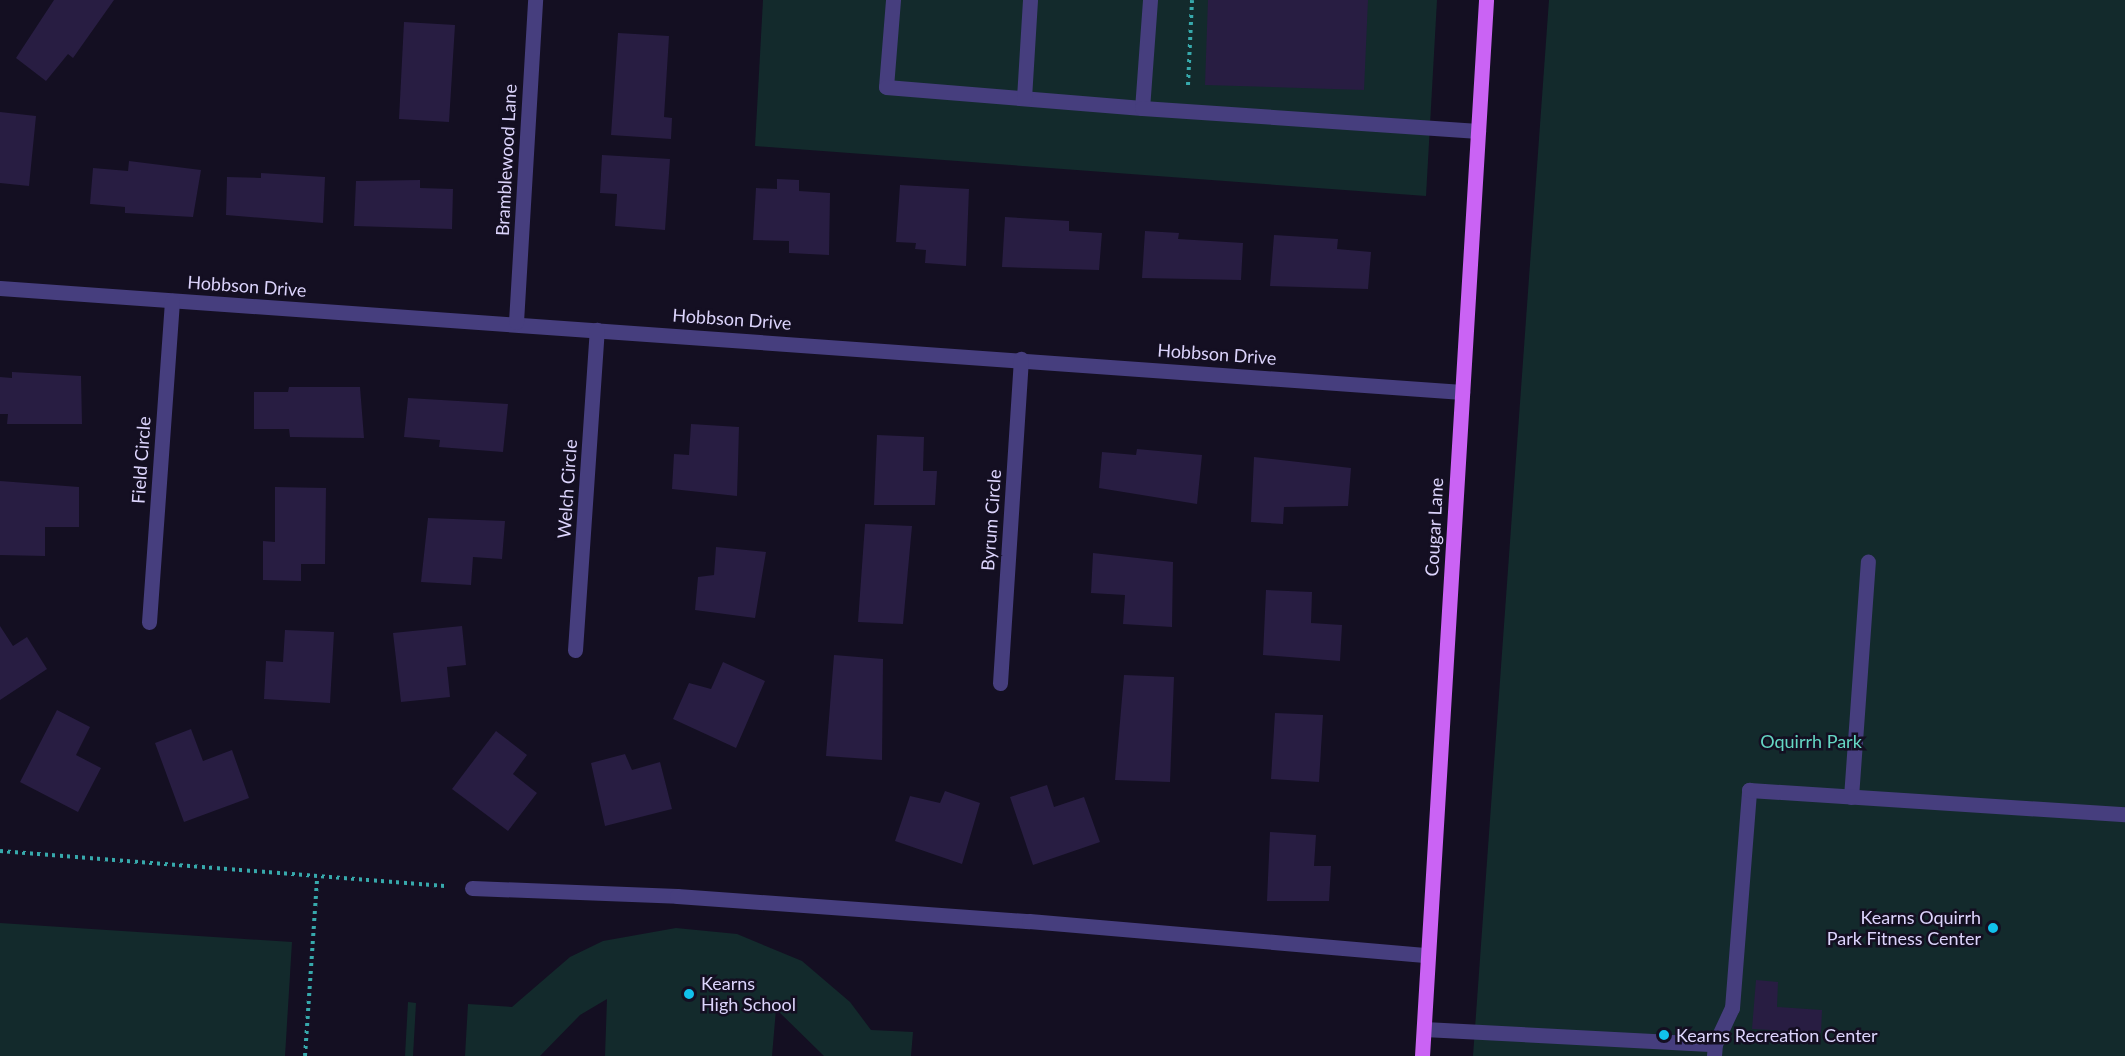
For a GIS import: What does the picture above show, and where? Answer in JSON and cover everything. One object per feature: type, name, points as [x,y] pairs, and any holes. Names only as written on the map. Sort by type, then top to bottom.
[{"type":"main road","name":"Cougar Lane","points":[[1422,1056],[1486,0]]},
{"type":"street","name":"Bramblewood Lane","points":[[516,322],[535,0]]},
{"type":"street","points":[[893,0],[886,87],[1142,108],[1478,131]]},
{"type":"street","points":[[1023,98],[1030,0]]},
{"type":"street","points":[[1142,108],[1150,0]]},
{"type":"street","name":"Hobbson Drive","points":[[0,288],[516,322],[597,330],[1462,392]]},
{"type":"street","name":"Field Circle","points":[[149,622],[172,301]]},
{"type":"street","name":"Welch Circle","points":[[575,650],[597,330]]},
{"type":"street","name":"Byrum Circle","points":[[1000,683],[1021,359]]},
{"type":"street","points":[[1851,797],[1868,562]]},
{"type":"street","points":[[1424,1029],[1715,1050],[1732,1008],[1749,790],[2125,814]]},
{"type":"street","points":[[472,888],[677,896],[1017,920],[1428,955]]},
{"type":"path","points":[[1187,98],[1192,0]]},
{"type":"path","points":[[0,851],[317,879],[472,888]]},
{"type":"path","points":[[305,1056],[317,879]]},
{"type":"green space","points":[[763,0],[1437,0],[1426,196],[755,146]]},
{"type":"green space","name":"Oquirrh Park","points":[[1549,0],[2125,0],[2125,1056],[1473,1056]]},
{"type":"green space","points":[[0,923],[292,942],[285,1056],[0,1056]]},
{"type":"green space","points":[[676,928],[737,934],[802,961],[850,1002],[871,1030],[913,1032],[911,1056],[824,1056],[776,1009],[772,1056],[605,1056],[607,999],[580,1015],[540,1056],[465,1056],[468,1004],[512,1007],[570,957],[603,941]]},
{"type":"green space","points":[[408,1002],[416,1003],[413,1056],[405,1056]]},
{"type":"building","points":[[54,0],[114,0],[73,58],[68,54],[46,81],[16,58]]},
{"type":"building","points":[[1208,0],[1368,0],[1364,90],[1205,85]]},
{"type":"building","points":[[404,22],[455,25],[449,122],[399,119]]},
{"type":"building","points":[[618,33],[669,36],[664,117],[672,118],[671,139],[611,135]]},
{"type":"building","points":[[0,112],[36,116],[29,186],[0,183]]},
{"type":"building","points":[[602,155],[670,159],[665,230],[615,226],[617,194],[600,193]]},
{"type":"building","points":[[129,161],[201,170],[193,217],[125,213],[125,207],[90,204],[93,168],[128,171]]},
{"type":"building","points":[[261,173],[325,177],[323,223],[226,215],[227,177],[261,178]]},
{"type":"building","points":[[777,179],[799,180],[799,191],[830,193],[829,255],[789,253],[789,241],[753,240],[756,188],[777,189]]},
{"type":"building","points":[[420,180],[420,188],[453,189],[452,229],[354,226],[356,181]]},
{"type":"building","points":[[900,185],[969,189],[966,266],[925,263],[926,250],[915,249],[916,243],[896,242]]},
{"type":"building","points":[[1005,217],[1069,221],[1069,231],[1102,233],[1099,270],[1002,267]]},
{"type":"building","points":[[1145,231],[1179,233],[1178,239],[1243,243],[1241,280],[1142,278]]},
{"type":"building","points":[[1274,235],[1338,239],[1337,249],[1371,252],[1368,289],[1270,286]]},
{"type":"building","points":[[12,372],[81,376],[82,424],[7,424],[8,414],[0,414],[0,377],[12,378]]},
{"type":"building","points":[[289,387],[360,387],[364,438],[290,437],[289,429],[254,429],[254,392],[288,392]]},
{"type":"building","points":[[408,398],[508,404],[503,452],[439,447],[440,440],[404,437]]},
{"type":"building","points":[[691,424],[739,427],[737,496],[672,489],[674,454],[689,455]]},
{"type":"building","points":[[877,435],[924,437],[923,471],[937,471],[935,505],[874,505]]},
{"type":"building","points":[[1137,449],[1202,455],[1197,504],[1099,488],[1102,452],[1136,455]]},
{"type":"building","points":[[1254,457],[1351,468],[1348,506],[1284,507],[1283,524],[1251,522]]},
{"type":"building","points":[[0,481],[79,487],[79,527],[45,527],[45,556],[0,555]]},
{"type":"building","points":[[275,487],[326,488],[325,564],[301,564],[301,581],[263,580],[263,541],[275,542]]},
{"type":"building","points":[[428,518],[505,521],[502,559],[473,557],[471,585],[421,582]]},
{"type":"building","points":[[865,524],[912,526],[903,624],[858,622]]},
{"type":"building","points":[[716,547],[766,552],[755,618],[695,610],[698,577],[714,575]]},
{"type":"building","points":[[1093,553],[1173,562],[1172,627],[1123,624],[1125,595],[1091,593]]},
{"type":"building","points":[[1266,590],[1312,592],[1311,623],[1342,625],[1340,661],[1263,655]]},
{"type":"building","points":[[0,626],[13,646],[27,637],[47,669],[0,700]]},
{"type":"building","points":[[462,626],[466,665],[447,667],[450,697],[401,702],[393,633]]},
{"type":"building","points":[[285,630],[334,632],[330,703],[264,699],[266,661],[283,662]]},
{"type":"building","points":[[834,655],[883,659],[882,760],[826,756]]},
{"type":"building","points":[[723,662],[765,681],[736,748],[673,719],[689,683],[711,689]]},
{"type":"building","points":[[1124,675],[1174,677],[1170,782],[1115,780]]},
{"type":"building","points":[[57,710],[90,727],[76,755],[101,768],[78,812],[20,782]]},
{"type":"building","points":[[1275,713],[1323,715],[1319,782],[1271,779]]},
{"type":"building","points":[[191,729],[203,761],[232,750],[249,798],[184,822],[155,743]]},
{"type":"building","points":[[496,731],[527,755],[513,774],[537,793],[508,831],[452,789]]},
{"type":"building","points":[[625,754],[632,770],[660,762],[672,809],[605,826],[591,763]]},
{"type":"building","points":[[1047,785],[1054,807],[1084,797],[1100,842],[1033,865],[1010,797]]},
{"type":"building","points":[[945,791],[980,803],[962,864],[895,841],[910,796],[940,803]]},
{"type":"building","points":[[1270,832],[1316,835],[1314,866],[1331,866],[1329,901],[1267,901]]},
{"type":"building","points":[[1756,980],[1778,982],[1777,1007],[1822,1010],[1821,1033],[1752,1029]]},
{"type":"place","name":"Kearns Oquirrh Park Fitness Center","points":[[1993,928]]},
{"type":"place","name":"Kearns High School","points":[[689,994]]},
{"type":"place","name":"Kearns Recreation Center","points":[[1664,1035]]}]
